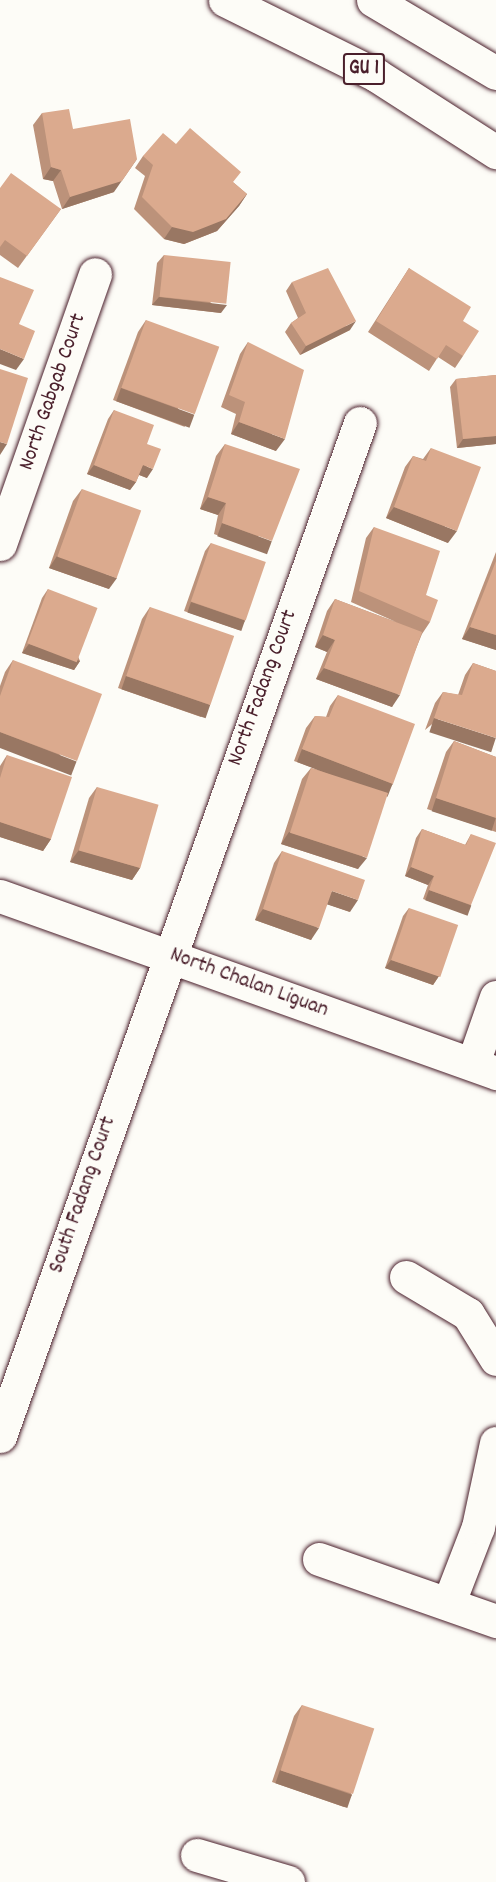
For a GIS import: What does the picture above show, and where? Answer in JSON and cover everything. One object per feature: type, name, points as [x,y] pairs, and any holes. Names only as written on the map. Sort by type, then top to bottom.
[{"type":"street","name":"GU 1","points":[[225,0],[376,75],[496,152]]},
{"type":"street","points":[[373,0],[496,74]]},
{"type":"street","name":"North Gabgab Court","points":[[0,544],[95,274]]},
{"type":"street","name":"North Fadang Court","points":[[167,954],[360,423]]},
{"type":"street","name":"North Chalan Liguan","points":[[0,896],[485,1068]]},
{"type":"street","name":"South Fadang Court","points":[[0,1436],[167,954]]},
{"type":"street","points":[[485,1068],[496,997]]},
{"type":"street","points":[[406,1277],[468,1314],[496,1359]]},
{"type":"street","points":[[449,1602],[478,1527],[496,1443]]},
{"type":"street","points":[[318,1559],[449,1602],[496,1621]]},
{"type":"street","points":[[197,1855],[288,1882]]},
{"type":"building","points":[[69,109],[73,129],[130,119],[137,159],[122,181],[70,197],[61,170],[51,167],[42,113]]},
{"type":"building","points":[[190,128],[241,172],[233,182],[247,194],[226,219],[193,232],[172,227],[142,197],[153,165],[143,156],[163,133],[176,144]]},
{"type":"building","points":[[11,173],[61,209],[27,256],[5,240],[0,247],[0,188]]},
{"type":"building","points":[[164,255],[231,262],[226,304],[160,297]]},
{"type":"building","points":[[328,268],[356,321],[306,346],[291,323],[306,313],[292,282]]},
{"type":"building","points":[[409,268],[471,307],[463,321],[479,331],[463,356],[446,345],[437,359],[376,321]]},
{"type":"building","points":[[0,277],[34,290],[19,324],[35,331],[24,359],[0,349]]},
{"type":"building","points":[[146,320],[219,347],[195,414],[121,388]]},
{"type":"building","points":[[248,342],[304,370],[285,439],[239,422],[245,402],[229,395]]},
{"type":"building","points":[[0,369],[28,378],[7,444],[0,442]]},
{"type":"building","points":[[496,375],[496,436],[463,439],[456,379]]},
{"type":"building","points":[[114,410],[154,425],[147,444],[161,449],[153,469],[143,465],[136,482],[94,465]]},
{"type":"building","points":[[225,444],[300,469],[272,541],[222,523],[226,503],[208,497]]},
{"type":"building","points":[[431,448],[481,467],[457,531],[394,507],[413,456],[426,461]]},
{"type":"building","points":[[82,489],[141,511],[117,578],[57,557]]},
{"type":"building","points":[[374,527],[440,551],[426,595],[438,600],[430,622],[359,591]]},
{"type":"building","points":[[211,543],[266,562],[246,621],[191,602]]},
{"type":"building","points":[[496,561],[496,635],[470,627]]},
{"type":"building","points":[[48,589],[97,608],[77,662],[27,643]]},
{"type":"building","points":[[335,599],[422,632],[400,695],[324,668],[335,640],[323,635]]},
{"type":"building","points":[[150,607],[234,636],[210,705],[126,676]]},
{"type":"building","points":[[13,660],[102,694],[77,761],[0,732],[0,696]]},
{"type":"building","points":[[473,663],[496,671],[496,738],[434,718],[443,692],[462,695]]},
{"type":"building","points":[[338,695],[415,724],[393,784],[302,749],[315,716],[329,717]]},
{"type":"building","points":[[454,741],[496,757],[496,818],[436,798]]},
{"type":"building","points":[[7,755],[72,777],[51,839],[0,822],[0,778]]},
{"type":"building","points":[[311,768],[388,793],[367,858],[290,833]]},
{"type":"building","points":[[97,787],[159,805],[140,868],[79,850]]},
{"type":"building","points":[[422,829],[466,845],[471,834],[496,843],[471,905],[429,890],[434,876],[411,867]]},
{"type":"building","points":[[282,851],[365,880],[358,900],[332,891],[319,928],[263,909]]},
{"type":"building","points":[[409,908],[458,925],[440,977],[391,960]]},
{"type":"building","points":[[302,1705],[374,1728],[353,1794],[281,1771]]}]
